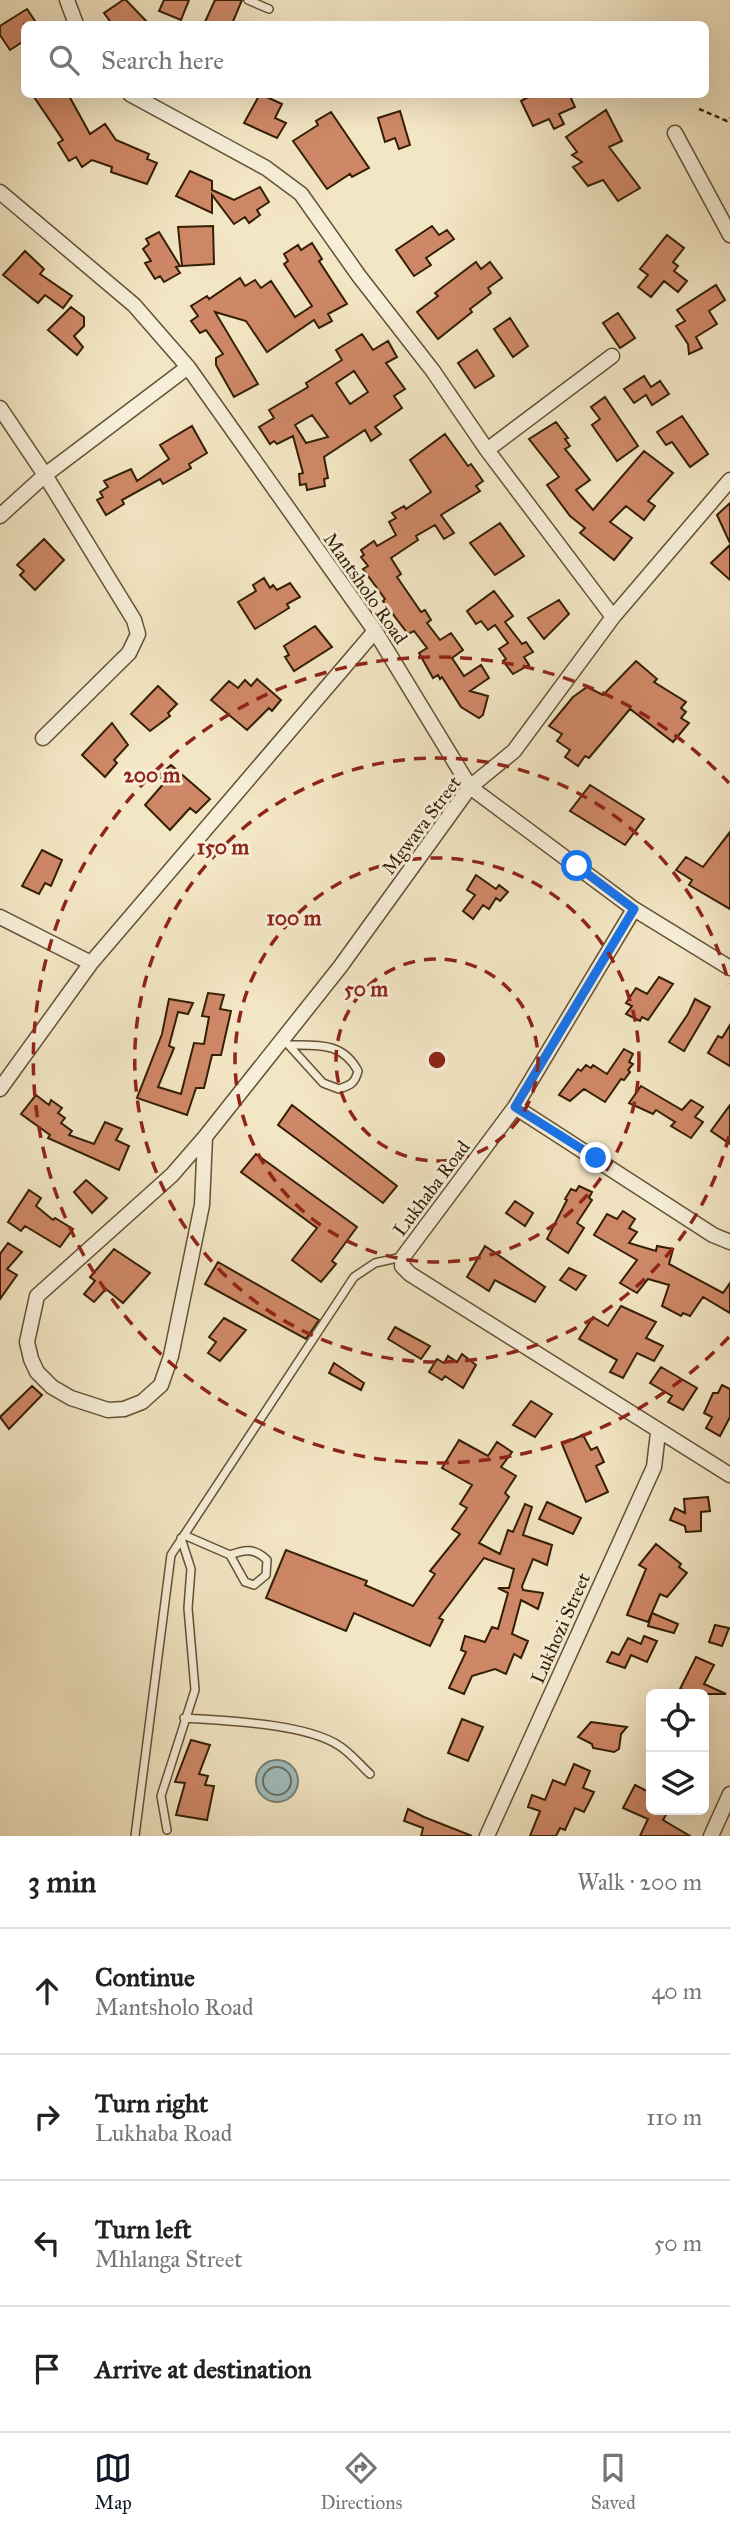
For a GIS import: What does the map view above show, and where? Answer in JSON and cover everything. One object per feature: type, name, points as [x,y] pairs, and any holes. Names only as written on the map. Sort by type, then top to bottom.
[{"type":"street","points":[[68,0],[75,21]]},
{"type":"street","points":[[137,98],[266,168],[301,194],[359,276],[433,371],[487,450],[613,617]]},
{"type":"street","points":[[675,133],[730,235]]},
{"type":"street","name":"Mantsholo Road","points":[[0,192],[62,241],[134,305],[188,367],[375,631],[470,787],[634,909],[730,968]]},
{"type":"street","points":[[487,450],[612,356]]},
{"type":"street","points":[[0,516],[45,475],[188,367]]},
{"type":"street","points":[[0,408],[45,475],[134,620],[138,634],[129,653],[43,738]]},
{"type":"street","name":"Mgwava Street","points":[[205,1138],[202,1205],[171,1356],[160,1385],[142,1402],[124,1409],[108,1410],[71,1398],[52,1387],[37,1372],[31,1359],[27,1342],[37,1296],[172,1175],[288,1042],[470,787],[514,751],[613,617],[730,480]]},
{"type":"street","points":[[0,1089],[91,963],[375,631]]},
{"type":"street","name":"Lukhaba Road","points":[[634,909],[515,1107],[403,1257],[402,1266],[410,1274],[658,1433],[730,1475]]},
{"type":"street","points":[[0,917],[91,963]]},
{"type":"street","points":[[515,1107],[713,1235],[730,1242]]},
{"type":"street","name":"Lukhozi Street","points":[[487,1836],[654,1466],[658,1433]]},
{"type":"street","points":[[711,1836],[730,1794]]},
{"type":"lane","points":[[248,0],[270,9]]},
{"type":"lane","points":[[288,1042],[337,1048],[353,1062],[358,1071],[356,1079],[352,1085],[339,1089],[330,1087],[317,1077],[288,1042]]},
{"type":"lane","points":[[135,1836],[160,1623],[171,1555],[354,1277],[375,1263],[403,1257]]},
{"type":"lane","points":[[182,1536],[230,1555],[247,1550],[261,1554],[267,1560],[266,1575],[254,1585],[245,1582],[230,1555]]},
{"type":"lane","points":[[167,1830],[161,1796],[195,1690],[188,1608],[191,1569],[182,1536]]},
{"type":"lane","points":[[184,1718],[293,1729],[338,1744],[370,1774]]},
{"type":"path","points":[[699,108],[727,121],[730,118]]},
{"type":"water","points":[[277,1760],[292,1766],[298,1781],[292,1796],[277,1802],[262,1796],[256,1781],[262,1766]]},
{"type":"building","points":[[126,0],[146,21],[110,21],[104,13]]},
{"type":"building","points":[[164,0],[189,0],[181,20],[159,11]]},
{"type":"building","points":[[215,0],[242,0],[233,21],[205,21]]},
{"type":"building","points":[[27,9],[35,21],[21,21],[21,43],[10,50],[0,35],[0,26]]},
{"type":"building","points":[[35,98],[70,98],[90,134],[105,124],[116,140],[149,154],[147,159],[157,163],[147,184],[111,172],[112,167],[92,160],[82,167],[76,157],[69,161],[58,143],[63,140]]},
{"type":"building","points":[[258,98],[269,98],[282,104],[275,118],[286,123],[277,138],[244,123]]},
{"type":"building","points":[[527,98],[571,98],[575,107],[559,114],[564,124],[554,129],[549,119],[533,126],[521,101]]},
{"type":"building","points":[[606,110],[622,141],[609,147],[640,188],[618,201],[603,180],[588,186],[573,167],[582,162],[572,155],[577,152],[566,137]]},
{"type":"building","points":[[400,111],[410,145],[399,149],[395,138],[385,142],[378,118]]},
{"type":"building","points":[[331,112],[369,168],[352,177],[350,174],[327,189],[293,141],[318,125],[316,121]]},
{"type":"building","points":[[190,171],[212,181],[212,190],[234,200],[260,187],[269,202],[257,210],[260,215],[249,223],[245,217],[234,224],[212,195],[212,213],[176,196]]},
{"type":"building","points":[[213,226],[214,264],[182,266],[178,227]]},
{"type":"building","points":[[432,226],[439,235],[447,230],[454,239],[426,258],[431,265],[414,276],[396,250]]},
{"type":"building","points":[[159,232],[180,266],[176,267],[180,273],[164,282],[160,276],[155,279],[145,263],[151,261],[143,249],[149,244],[146,239]]},
{"type":"building","points":[[667,235],[684,248],[673,262],[678,266],[674,271],[687,281],[678,292],[664,281],[651,297],[638,287],[648,275],[640,269]]},
{"type":"building","points":[[312,243],[322,259],[319,261],[347,304],[328,314],[332,321],[319,328],[314,320],[267,352],[246,321],[215,312],[258,384],[234,397],[216,365],[216,358],[223,354],[206,330],[200,333],[191,321],[198,316],[191,306],[207,296],[209,299],[240,278],[245,286],[255,280],[261,288],[271,281],[295,317],[312,306],[284,264],[288,261],[284,254],[298,245],[301,250]]},
{"type":"building","points":[[25,251],[44,269],[40,274],[72,296],[63,308],[45,295],[38,303],[3,275]]},
{"type":"building","points":[[476,262],[481,269],[490,262],[502,278],[488,288],[491,293],[470,309],[472,312],[438,339],[417,312],[438,296],[435,293]]},
{"type":"building","points":[[716,285],[725,300],[709,311],[717,324],[696,337],[702,348],[689,354],[688,344],[676,326],[685,321],[677,310]]},
{"type":"building","points":[[71,307],[84,317],[84,326],[74,336],[83,347],[77,355],[48,330]]},
{"type":"building","points":[[618,313],[635,338],[620,348],[603,323]]},
{"type":"building","points":[[510,318],[528,346],[513,357],[494,329]]},
{"type":"building","points":[[362,334],[373,350],[388,341],[397,357],[386,363],[405,389],[394,396],[402,408],[375,427],[381,434],[371,441],[365,430],[324,457],[328,478],[324,479],[325,486],[307,490],[306,484],[300,485],[299,474],[303,473],[293,436],[277,444],[274,441],[270,444],[259,427],[274,418],[269,410],[308,387],[306,383],[342,360],[336,350]],"holes":[[[354,371],[368,392],[350,404],[336,383]],[[312,415],[328,437],[306,443],[295,425]]]},
{"type":"building","points":[[477,350],[494,376],[475,388],[458,363]]},
{"type":"building","points":[[644,376],[651,387],[660,381],[669,394],[652,405],[646,395],[634,403],[624,389]]},
{"type":"building","points":[[605,397],[638,446],[617,461],[592,425],[600,419],[591,407]]},
{"type":"building","points":[[682,416],[708,454],[690,467],[672,442],[666,445],[657,432]]},
{"type":"building","points":[[556,422],[568,438],[565,439],[570,446],[565,449],[590,480],[576,490],[593,510],[644,451],[673,473],[648,501],[655,506],[644,520],[626,506],[610,522],[632,538],[614,560],[580,533],[585,528],[570,516],[547,485],[559,477],[529,439]]},
{"type":"building","points":[[192,426],[207,453],[189,464],[191,468],[163,484],[160,479],[122,500],[124,504],[106,515],[97,500],[103,497],[100,492],[108,487],[104,481],[131,469],[137,481],[169,459],[160,445]]},
{"type":"building","points":[[445,434],[468,466],[471,464],[483,481],[476,486],[480,491],[441,515],[454,533],[444,539],[435,525],[416,536],[418,540],[391,558],[401,574],[397,577],[421,612],[425,610],[431,620],[427,623],[440,640],[451,633],[463,650],[452,658],[464,676],[481,665],[489,678],[470,691],[488,696],[483,715],[479,718],[461,707],[442,677],[440,679],[438,675],[433,678],[419,653],[427,648],[414,631],[408,634],[383,601],[385,599],[363,569],[368,566],[361,557],[364,555],[361,550],[374,541],[377,546],[396,535],[389,522],[396,518],[392,513],[404,506],[406,509],[431,492],[410,460]]},
{"type":"building","points":[[730,503],[730,543],[717,515]]},
{"type":"building","points":[[500,523],[524,556],[495,575],[470,543]]},
{"type":"building","points":[[44,539],[64,560],[35,590],[20,575],[24,571],[17,565]]},
{"type":"building","points":[[730,545],[730,580],[711,563]]},
{"type":"building","points":[[264,578],[270,588],[273,585],[277,590],[290,583],[300,597],[287,604],[289,608],[255,629],[238,602],[256,591],[253,585]]},
{"type":"building","points":[[494,591],[513,616],[505,622],[522,644],[526,642],[533,652],[524,657],[529,665],[513,674],[503,661],[506,659],[499,649],[508,643],[495,625],[488,630],[481,621],[476,624],[467,611]]},
{"type":"building","points":[[559,600],[569,614],[544,639],[528,618]]},
{"type":"building","points":[[315,626],[332,647],[294,671],[285,657],[289,655],[284,646]]},
{"type":"building","points":[[636,661],[657,679],[654,682],[686,702],[681,708],[686,712],[681,718],[689,723],[673,742],[630,709],[589,758],[585,756],[578,766],[565,757],[570,750],[557,741],[562,734],[549,726],[573,697],[587,687],[603,695]]},
{"type":"building","points":[[257,679],[281,700],[272,711],[269,708],[247,730],[211,700],[229,681],[238,688],[245,680],[251,686]]},
{"type":"building","points":[[158,686],[177,704],[168,713],[170,716],[150,731],[131,714]]},
{"type":"building","points":[[112,723],[128,745],[114,760],[117,763],[105,777],[82,755]]},
{"type":"building","points":[[171,765],[210,799],[196,813],[190,808],[170,830],[145,805],[165,782],[158,776]]},
{"type":"building","points":[[590,785],[644,819],[625,845],[570,811]]},
{"type":"building","points":[[730,832],[730,909],[689,885],[692,880],[676,870],[686,857],[703,867]]},
{"type":"building","points":[[42,850],[62,860],[51,886],[45,883],[39,894],[22,886]]},
{"type":"building","points":[[476,875],[496,889],[499,885],[508,892],[500,901],[496,898],[489,909],[483,905],[473,919],[463,911],[475,895],[467,890]]},
{"type":"building","points":[[659,977],[673,984],[648,1020],[642,1017],[640,1021],[626,1014],[632,1006],[626,1003],[636,988],[647,994]]},
{"type":"building","points":[[208,993],[224,995],[220,1009],[231,1011],[221,1055],[212,1055],[204,1088],[196,1088],[187,1115],[137,1098],[162,1034],[169,999],[193,1003],[188,1014],[178,1012],[169,1046],[174,1048],[158,1087],[181,1094],[194,1043],[204,1044],[209,1017],[202,1016]]},
{"type":"building","points":[[695,999],[710,1007],[684,1051],[669,1042]]},
{"type":"building","points":[[730,1025],[730,1066],[708,1053],[718,1036],[722,1038]]},
{"type":"building","points":[[624,1049],[633,1054],[629,1062],[633,1064],[628,1070],[630,1072],[624,1080],[621,1079],[605,1102],[584,1089],[570,1101],[559,1095],[578,1069],[581,1071],[586,1065],[591,1068],[593,1065],[607,1074]]},
{"type":"building","points":[[641,1086],[682,1110],[691,1100],[703,1107],[695,1117],[703,1122],[691,1138],[671,1126],[675,1122],[656,1110],[653,1114],[629,1103]]},
{"type":"building","points":[[36,1095],[49,1105],[51,1100],[62,1108],[58,1113],[65,1118],[61,1123],[72,1131],[69,1135],[94,1144],[105,1122],[122,1129],[116,1140],[129,1146],[119,1170],[48,1138],[50,1135],[21,1114]]},
{"type":"building","points":[[292,1105],[397,1186],[383,1203],[278,1125]]},
{"type":"building","points":[[730,1105],[730,1144],[711,1131]]},
{"type":"building","points":[[256,1154],[357,1227],[332,1261],[336,1264],[321,1282],[292,1260],[317,1228],[241,1172]]},
{"type":"building","points":[[86,1180],[107,1198],[92,1213],[74,1192]]},
{"type":"building","points":[[579,1186],[592,1192],[589,1198],[592,1200],[577,1223],[584,1228],[568,1253],[547,1239],[571,1189],[576,1191]]},
{"type":"building","points":[[29,1190],[41,1198],[36,1206],[53,1220],[55,1218],[73,1229],[60,1247],[25,1226],[21,1231],[8,1222]]},
{"type":"building","points":[[515,1201],[533,1213],[525,1226],[506,1213]]},
{"type":"building","points":[[623,1211],[635,1219],[629,1228],[637,1232],[629,1243],[656,1251],[657,1246],[673,1249],[669,1264],[723,1293],[730,1283],[730,1313],[703,1297],[690,1316],[683,1313],[681,1316],[662,1306],[669,1285],[648,1279],[637,1293],[620,1283],[637,1260],[594,1235],[607,1214],[617,1219]]},
{"type":"building","points":[[8,1243],[22,1252],[7,1269],[17,1275],[0,1299],[0,1254]]},
{"type":"building","points":[[485,1246],[545,1287],[535,1302],[495,1280],[489,1291],[467,1277]]},
{"type":"building","points":[[114,1249],[150,1273],[123,1303],[106,1289],[94,1302],[84,1294],[95,1281],[90,1277]]},
{"type":"building","points":[[218,1262],[319,1320],[306,1339],[205,1284]]},
{"type":"building","points":[[569,1268],[586,1276],[576,1290],[560,1280]]},
{"type":"building","points":[[621,1306],[656,1322],[646,1338],[663,1346],[654,1361],[637,1353],[623,1378],[610,1372],[617,1360],[579,1339],[593,1317],[608,1326]]},
{"type":"building","points":[[224,1318],[246,1330],[220,1361],[208,1353],[216,1342],[209,1337]]},
{"type":"building","points":[[395,1327],[430,1346],[421,1359],[388,1339]]},
{"type":"building","points":[[462,1354],[476,1365],[463,1388],[445,1376],[442,1380],[429,1372],[437,1359],[444,1363],[448,1356],[457,1362]]},
{"type":"building","points":[[334,1363],[364,1383],[361,1390],[329,1373]]},
{"type":"building","points":[[661,1367],[697,1388],[683,1410],[668,1402],[672,1396],[650,1383]]},
{"type":"building","points":[[722,1385],[730,1389],[730,1417],[720,1436],[706,1428],[712,1417],[704,1413],[713,1393],[718,1393]]},
{"type":"building","points":[[32,1386],[42,1395],[9,1429],[0,1417]]},
{"type":"building","points":[[531,1401],[552,1414],[535,1437],[513,1425]]},
{"type":"building","points":[[583,1435],[591,1450],[597,1447],[604,1462],[596,1466],[608,1492],[586,1502],[562,1444]]},
{"type":"building","points":[[459,1440],[488,1456],[497,1442],[512,1452],[501,1467],[516,1476],[505,1493],[509,1497],[479,1543],[500,1554],[508,1530],[513,1532],[525,1504],[532,1507],[523,1535],[552,1545],[547,1565],[533,1559],[522,1586],[523,1590],[543,1593],[538,1609],[521,1600],[512,1634],[528,1641],[521,1658],[514,1654],[506,1674],[495,1669],[472,1676],[464,1694],[449,1688],[466,1652],[461,1650],[465,1636],[485,1642],[492,1627],[498,1629],[508,1593],[498,1588],[509,1588],[514,1569],[484,1558],[439,1618],[443,1620],[430,1646],[354,1613],[346,1631],[266,1598],[286,1550],[367,1581],[365,1585],[413,1606],[435,1574],[430,1571],[460,1534],[452,1529],[467,1508],[460,1504],[472,1485],[442,1468]]},
{"type":"building","points":[[708,1497],[710,1511],[701,1512],[701,1531],[686,1532],[685,1526],[670,1520],[675,1508],[685,1513],[684,1499]]},
{"type":"building","points":[[547,1502],[581,1518],[573,1534],[539,1519]]},
{"type":"building","points":[[656,1544],[681,1564],[679,1567],[687,1573],[667,1597],[660,1594],[648,1622],[627,1615],[646,1569],[639,1565]]},
{"type":"building","points":[[652,1613],[678,1624],[674,1633],[648,1626]]},
{"type":"building","points":[[715,1625],[729,1628],[722,1646],[709,1642]]},
{"type":"building","points":[[644,1636],[657,1641],[647,1662],[631,1655],[625,1668],[607,1662],[612,1652],[619,1655],[628,1638],[641,1644]]},
{"type":"building","points":[[696,1657],[714,1665],[704,1684],[726,1694],[709,1694],[709,1689],[680,1689]]},
{"type":"building","points":[[462,1719],[483,1727],[468,1761],[448,1753]]},
{"type":"building","points":[[591,1722],[627,1727],[621,1734],[619,1749],[614,1752],[593,1748],[592,1744],[578,1737]]},
{"type":"building","points":[[191,1740],[210,1745],[199,1774],[208,1776],[205,1785],[214,1786],[207,1820],[176,1815],[185,1783],[175,1782]]},
{"type":"building","points":[[574,1764],[590,1771],[583,1788],[594,1792],[584,1812],[575,1808],[565,1830],[560,1828],[556,1836],[530,1836],[540,1811],[528,1807],[532,1795],[545,1800],[553,1780],[565,1785]]},
{"type":"building","points":[[635,1785],[646,1790],[646,1815],[666,1815],[663,1820],[690,1836],[640,1836],[648,1819],[623,1808]]},
{"type":"building","points":[[408,1809],[472,1836],[421,1836],[423,1828],[404,1821]]},
{"type":"route","points":[[577,866],[634,909],[515,1107],[596,1158]]}]
